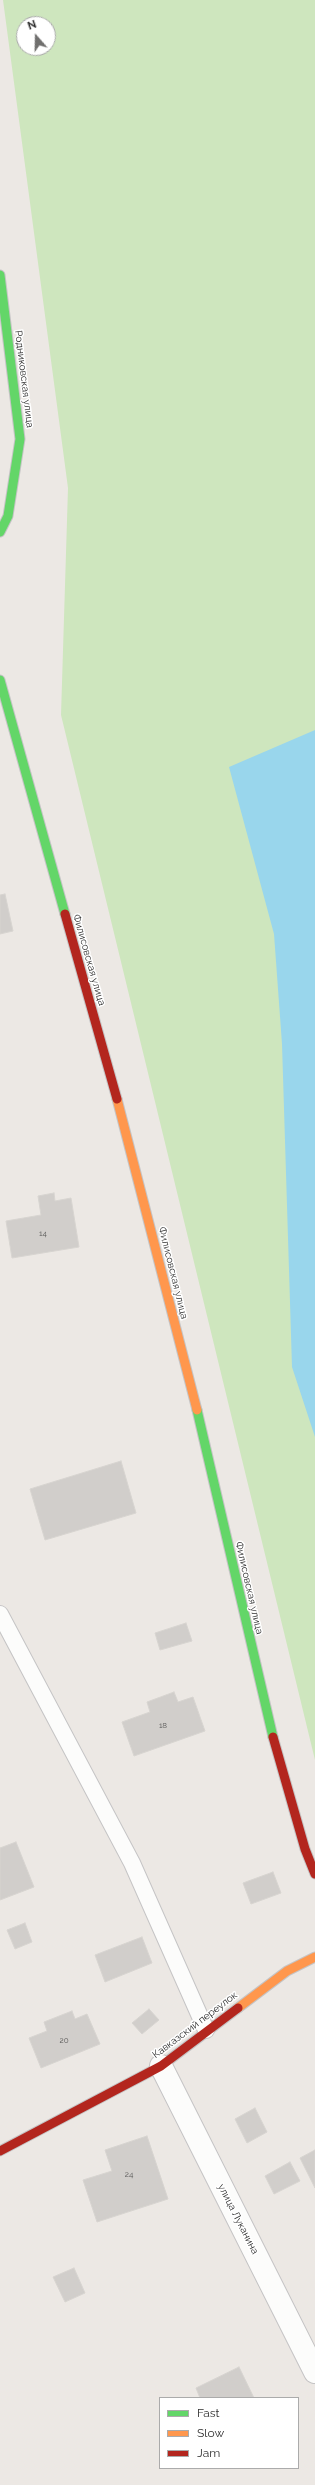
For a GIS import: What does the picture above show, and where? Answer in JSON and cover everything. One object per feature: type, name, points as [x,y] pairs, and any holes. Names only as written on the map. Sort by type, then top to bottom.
[{"type":"street","name":"Родниковская улица","points":[[0,275],[20,439],[8,516],[0,532]]},
{"type":"street","name":"Филисовская улица","points":[[0,680],[120,1109],[187,1369],[266,1714],[305,1848],[315,1874]]},
{"type":"street","name":"Кавказский переулок","points":[[0,2151],[161,2066],[206,2030],[287,1971],[315,1956]]},
{"type":"street","name":"улица Луканина","points":[[161,2066],[315,2372]]},
{"type":"lane","points":[[0,1614],[132,1863],[206,2030]]},
{"type":"green space","points":[[3,0],[315,0],[315,1760],[61,715],[68,488]]},
{"type":"water","points":[[315,730],[315,1437],[292,1367],[282,1044],[274,934],[229,767]]},
{"type":"building","points":[[5,894],[13,931],[0,934],[0,895]]},
{"type":"building","points":[[54,1193],[55,1201],[71,1198],[79,1247],[12,1258],[6,1221],[41,1215],[38,1196]]},
{"type":"building","points":[[121,1461],[136,1513],[45,1540],[30,1489]]},
{"type":"building","points":[[186,1623],[192,1641],[160,1650],[155,1633]]},
{"type":"building","points":[[174,1692],[178,1702],[193,1697],[205,1731],[134,1756],[122,1722],[150,1712],[147,1702]]},
{"type":"building","points":[[16,1842],[34,1887],[0,1900],[0,1848]]},
{"type":"building","points":[[273,1872],[281,1893],[251,1904],[243,1883]]},
{"type":"building","points":[[25,1923],[32,1942],[15,1949],[7,1930]]},
{"type":"building","points":[[142,1937],[152,1963],[105,1982],[95,1955]]},
{"type":"building","points":[[149,2009],[159,2020],[142,2034],[132,2023]]},
{"type":"building","points":[[72,2011],[75,2019],[87,2014],[100,2044],[41,2068],[29,2038],[47,2031],[44,2022]]},
{"type":"building","points":[[255,2108],[267,2132],[247,2143],[235,2119]]},
{"type":"building","points":[[147,2136],[168,2199],[97,2222],[83,2180],[112,2171],[105,2150]]},
{"type":"building","points":[[315,2150],[315,2188],[300,2158]]},
{"type":"building","points":[[290,2162],[300,2181],[274,2194],[265,2176]]},
{"type":"building","points":[[74,2268],[85,2293],[65,2302],[53,2277]]},
{"type":"building","points":[[239,2367],[254,2397],[200,2397],[196,2388]]},
{"type":"traffic: fast","points":[[0,275],[20,439],[8,516],[0,532]]},
{"type":"traffic: fast","points":[[0,680],[65,914]]},
{"type":"traffic: fast","points":[[197,1410],[273,1737]]},
{"type":"traffic: slow","points":[[117,1099],[197,1410]]},
{"type":"traffic: slow","points":[[238,2008],[287,1971],[315,1957]]},
{"type":"traffic: jam","points":[[65,914],[117,1099]]},
{"type":"traffic: jam","points":[[273,1737],[305,1849],[315,1874]]},
{"type":"traffic: jam","points":[[0,2151],[161,2066],[238,2008]]}]
